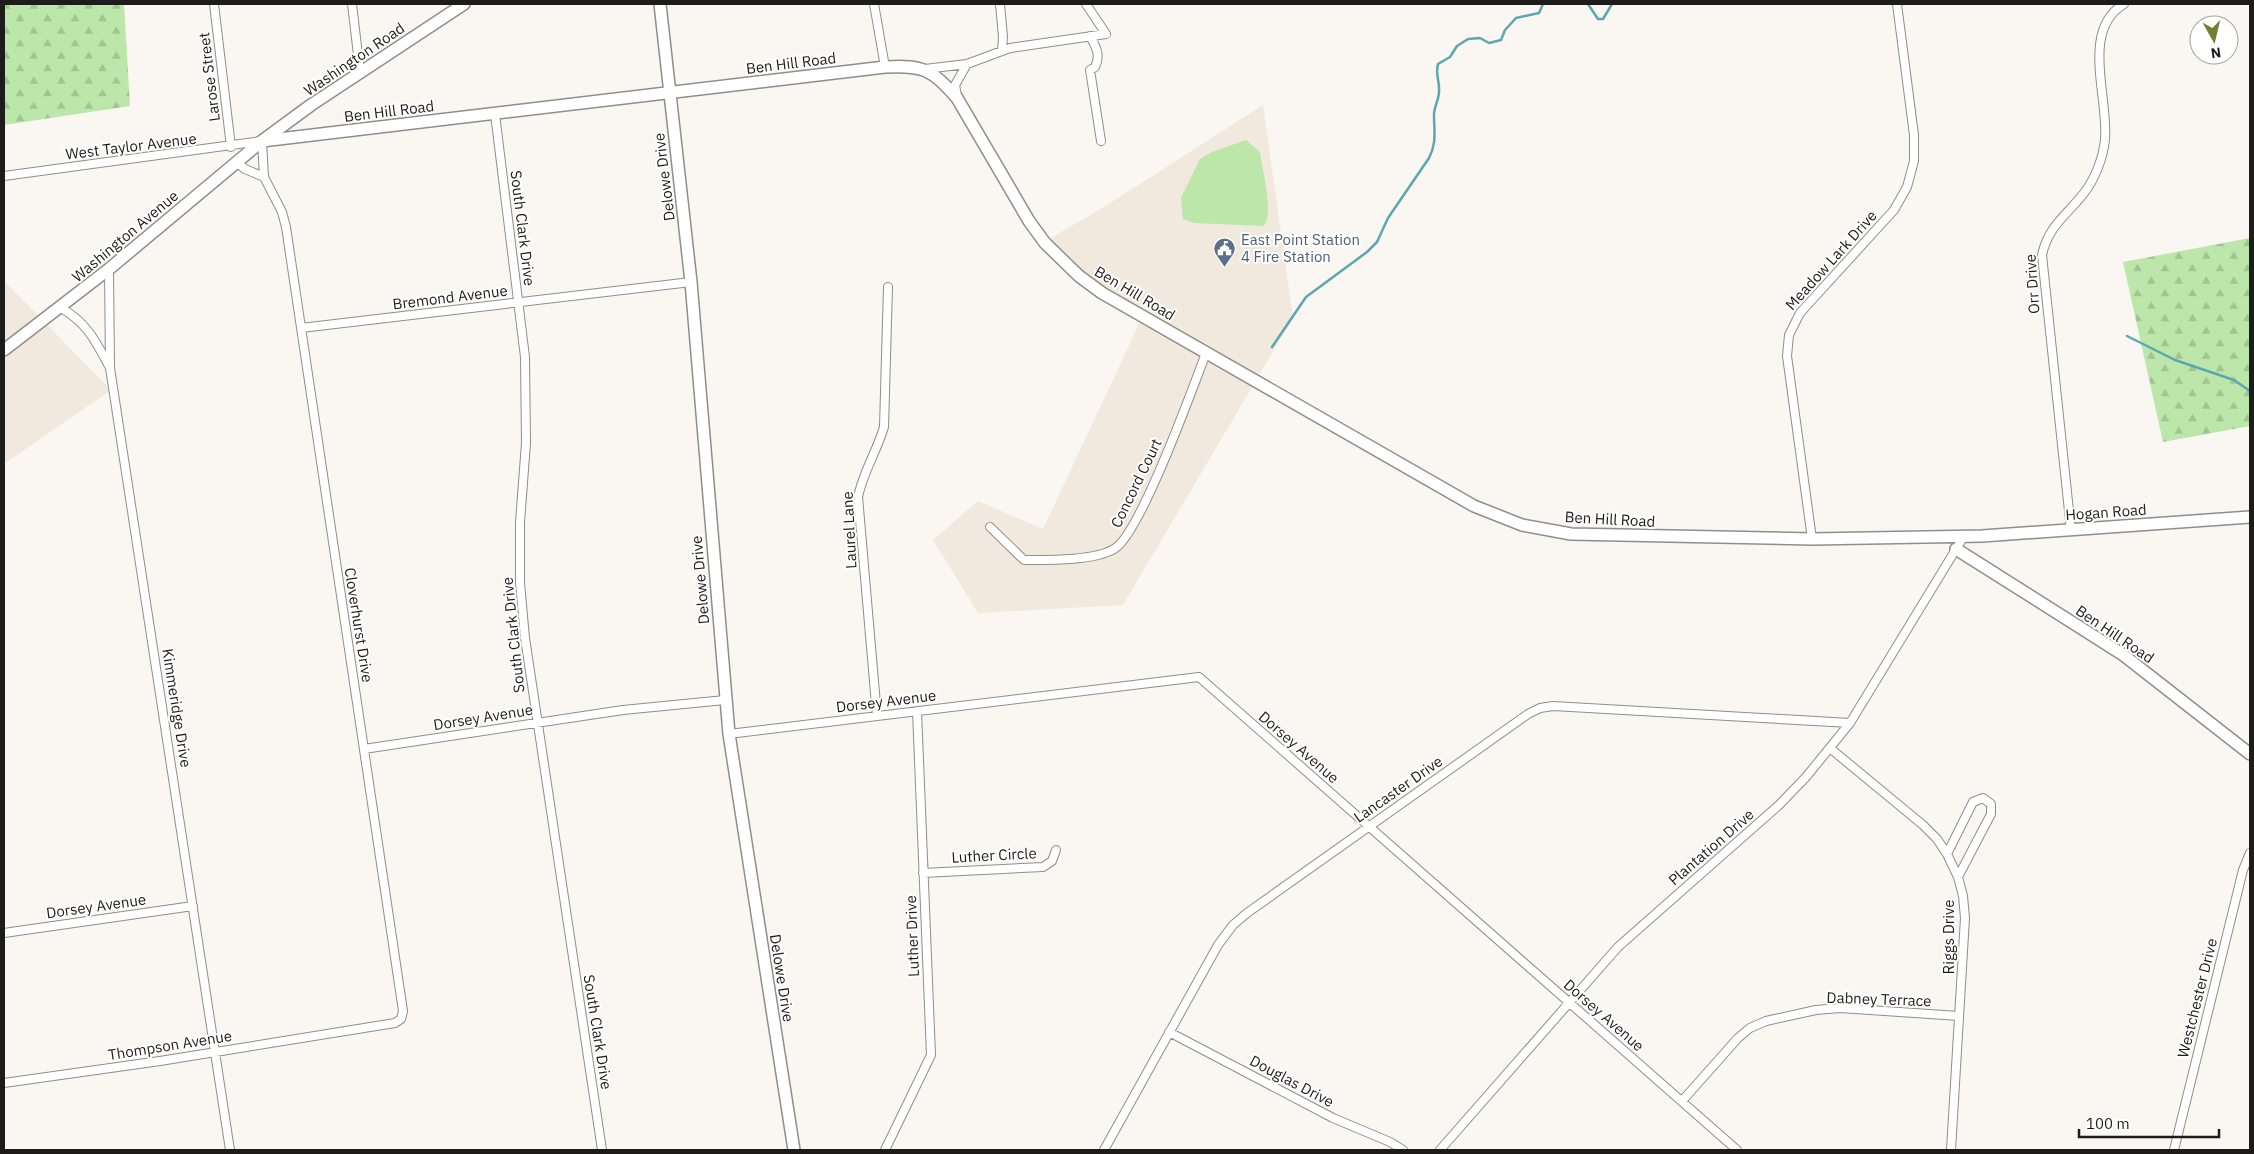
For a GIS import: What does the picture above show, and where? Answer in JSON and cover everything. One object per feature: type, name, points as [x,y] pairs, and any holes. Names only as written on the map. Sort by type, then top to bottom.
[{"type":"street","name":"Larose Street","points":[[214,4],[231,147]]},
{"type":"street","points":[[352,4],[360,72]]},
{"type":"street","name":"Washington Road","points":[[262,141],[360,72],[464,4]]},
{"type":"street","name":"Delowe Drive","points":[[660,4],[691,282],[725,700],[794,1150]]},
{"type":"street","points":[[874,4],[885,68]]},
{"type":"street","points":[[1000,4],[1003,36],[1002,51]]},
{"type":"street","points":[[924,69],[967,64],[1002,51],[1106,34],[1086,4]]},
{"type":"street","name":"Meadow Lark Drive","points":[[1812,539],[1787,356],[1789,335],[1800,313],[1894,210],[1907,187],[1914,160],[1914,135],[1897,4]]},
{"type":"street","name":"Orr Drive","points":[[2071,530],[2042,255],[2050,230],[2085,192],[2101,158],[2105,126],[2098,48],[2103,27],[2109,16],[2124,4]]},
{"type":"street","points":[[1090,36],[1098,49],[1099,56],[1095,67],[1090,70],[1102,141]]},
{"type":"street","points":[[957,98],[955,85],[967,64]]},
{"type":"street","name":"Ben Hill Road","points":[[262,141],[901,66],[924,69],[942,82],[957,98],[1030,222],[1057,256],[1102,293],[1474,506],[1522,525],[1571,534],[1812,539],[1964,536]]},
{"type":"street","name":"South Clark Drive","points":[[495,114],[518,302],[527,404],[520,522],[520,583],[525,638],[602,1150]]},
{"type":"street","name":"West Taylor Avenue","points":[[4,176],[231,147],[262,141]]},
{"type":"street","name":"Washington Avenue","points":[[4,350],[61,308],[262,141]]},
{"type":"street","name":"Cloverhurst Drive","points":[[262,141],[264,177],[282,212],[301,328],[403,1011],[401,1019],[395,1023],[340,1032]]},
{"type":"street","points":[[236,162],[244,169],[264,177]]},
{"type":"street","name":"Kimmeridge Drive","points":[[109,269],[110,368],[230,1150]]},
{"type":"street","name":"Bremond Avenue","points":[[301,328],[691,282]]},
{"type":"street","name":"Laurel Lane","points":[[877,716],[858,497],[861,480],[880,440],[884,427],[888,287]]},
{"type":"street","points":[[61,308],[75,316],[88,328],[110,368]]},
{"type":"street","name":"Concord Court","points":[[990,527],[1024,560],[1055,560],[1090,556],[1115,549],[1125,539],[1157,477],[1206,352]]},
{"type":"street","name":"Hogan Road","points":[[1964,536],[2250,517]]},
{"type":"street","name":"Plantation Drive","points":[[1440,1150],[1618,947],[1779,805],[1831,749],[1850,723],[1964,536]]},
{"type":"street","name":"Ben Hill Road","points":[[1956,550],[2122,654],[2250,754]]},
{"type":"street","name":"Dorsey Avenue","points":[[729,734],[1199,677],[1737,1150]]},
{"type":"street","name":"Dorsey Avenue","points":[[364,749],[623,710],[725,700]]},
{"type":"street","name":"Lancaster Drive","points":[[1104,1150],[1218,945],[1233,925],[1247,913],[1528,714],[1540,708],[1553,706],[1850,723]]},
{"type":"street","name":"Luther Drive","points":[[886,1150],[931,1055],[917,711]]},
{"type":"street","name":"Riggs Drive","points":[[1831,749],[1924,825],[1947,854],[1958,877],[1963,896],[1965,918],[1951,1150]]},
{"type":"street","points":[[1947,854],[1973,802],[1983,798],[1991,804],[1991,814],[1958,877]]},
{"type":"street","name":"Luther Circle","points":[[924,873],[1043,867],[1052,861],[1056,850]]},
{"type":"street","name":"Westchester Drive","points":[[2174,1150],[2243,870],[2250,853]]},
{"type":"street","name":"Dorsey Avenue","points":[[4,933],[193,906]]},
{"type":"street","name":"Dabney Terrace","points":[[1682,1102],[1738,1038],[1750,1028],[1766,1021],[1816,1010],[1840,1008],[1960,1016]]},
{"type":"street","name":"Thompson Avenue","points":[[4,1083],[340,1032]]},
{"type":"street","name":"Douglas Drive","points":[[1169,1032],[1333,1118],[1390,1142],[1403,1150]]},
{"type":"shaded area","points":[[1263,105],[1293,318],[1123,605],[978,613],[933,540],[978,501],[1043,529],[1140,322],[1091,291],[1042,243],[1104,207]]},
{"type":"shaded area","points":[[4,281],[111,390],[4,464]]},
{"type":"green space","points":[[4,4],[124,4],[130,106],[4,125]]},
{"type":"green space","points":[[1246,140],[1260,152],[1268,201],[1267,219],[1264,226],[1194,223],[1183,219],[1181,198],[1200,159],[1212,152]]},
{"type":"green space","points":[[2250,238],[2250,426],[2163,442],[2123,262]]},
{"type":"waterway","points":[[1272,347],[1306,297],[1367,252],[1377,242],[1388,218],[1432,153],[1435,132],[1434,112],[1439,95],[1438,64],[1450,57],[1457,46],[1468,39],[1480,38],[1489,43],[1501,40],[1505,30],[1516,18],[1539,13],[1543,4]]},
{"type":"waterway","points":[[1588,4],[1598,19],[1603,19],[1612,4]]},
{"type":"waterway","points":[[2127,336],[2175,360],[2234,380],[2250,391]]},
{"type":"place","name":"East Point Station 4 Fire Station","points":[[1225,267]]}]
